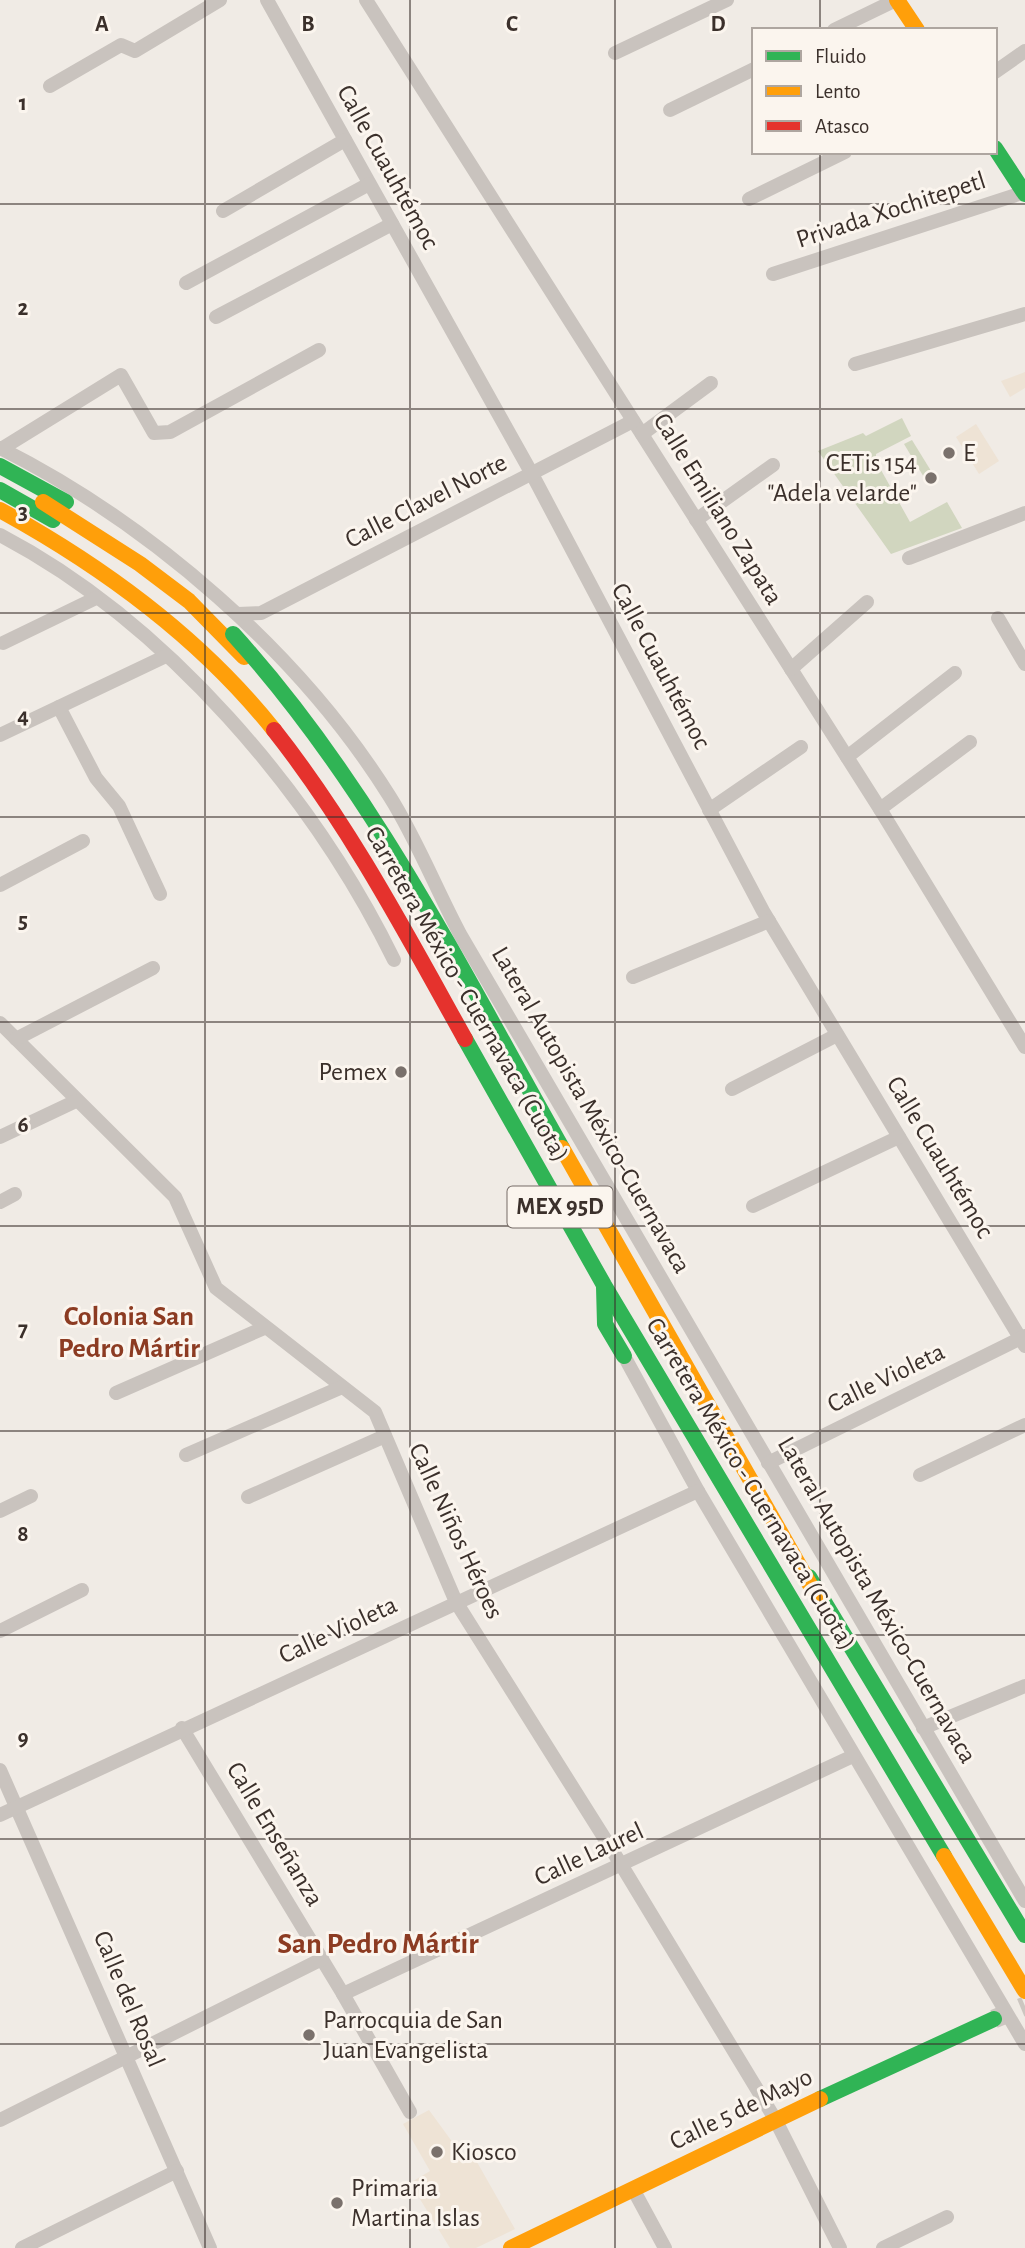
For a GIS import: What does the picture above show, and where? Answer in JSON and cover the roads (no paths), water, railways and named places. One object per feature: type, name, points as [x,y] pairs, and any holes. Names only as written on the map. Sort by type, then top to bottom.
[{"type":"main road","points":[[896,0],[916,28]]},
{"type":"main road","points":[[997,151],[1025,193]]},
{"type":"main road","points":[[0,466],[73,507],[134,549],[197,599],[263,665],[317,734],[362,802],[461,970],[825,1611],[1025,1945]]},
{"type":"main road","name":"Carretera México - Cuernavaca (Cuota)","points":[[0,477],[140,564],[189,601],[302,722],[337,770],[495,1038],[557,1161],[1025,1935]]},
{"type":"main road","points":[[0,490],[89,543],[194,627],[283,723],[332,791],[1025,1967]]},
{"type":"main road","name":"Carretera México - Cuernavaca (Cuota)","points":[[0,510],[56,541],[172,623],[243,691],[276,730],[342,824],[604,1285],[1025,1991]]},
{"type":"main road","points":[[604,1285],[605,1324],[624,1356]]},
{"type":"main road","name":"Calle 5 de Mayo","points":[[511,2248],[775,2119],[994,2019]]},
{"type":"street","points":[[50,86],[121,45],[135,51],[220,0]]},
{"type":"street","name":"Calle Cuauhtémoc","points":[[267,0],[532,474],[769,921],[1023,1340]]},
{"type":"street","name":"Calle Emiliano Zapata","points":[[366,0],[880,809],[1025,1047]]},
{"type":"street","points":[[615,53],[727,0]]},
{"type":"street","points":[[838,28],[896,0]]},
{"type":"street","points":[[997,71],[1025,51]]},
{"type":"street","points":[[670,110],[752,70]]},
{"type":"street","points":[[223,211],[345,140]]},
{"type":"street","points":[[748,199],[841,154]]},
{"type":"street","points":[[186,283],[369,184]]},
{"type":"street","name":"Privada Xochitepetl","points":[[773,274],[1025,193]]},
{"type":"street","points":[[216,317],[392,224]]},
{"type":"street","points":[[855,364],[1025,314]]},
{"type":"street","points":[[1,448],[121,375],[154,433],[170,432],[319,350]]},
{"type":"street","points":[[642,434],[711,383]]},
{"type":"street","name":"Calle Clavel Norte","points":[[238,614],[261,612],[633,421]]},
{"type":"street","name":"Lateral Autopista México-Cuernavaca","points":[[1,448],[90,499],[238,614],[325,706],[391,798],[460,934],[1025,1901]]},
{"type":"street","points":[[696,520],[773,465]]},
{"type":"street","points":[[909,558],[1025,513]]},
{"type":"street","points":[[3,540],[96,598],[166,656],[246,735],[365,899],[394,960]]},
{"type":"street","points":[[3,643],[96,598]]},
{"type":"street","points":[[791,669],[867,602]]},
{"type":"street","points":[[998,618],[1025,664]]},
{"type":"street","points":[[0,735],[166,656]]},
{"type":"street","points":[[847,757],[955,673]]},
{"type":"street","points":[[59,707],[96,778],[119,806],[160,894]]},
{"type":"street","points":[[880,809],[970,742]]},
{"type":"street","points":[[709,810],[802,747]]},
{"type":"street","points":[[0,885],[83,841]]},
{"type":"street","points":[[633,977],[769,921]]},
{"type":"street","points":[[440,943],[460,934]]},
{"type":"street","points":[[16,1039],[153,968]]},
{"type":"street","name":"Calle Niños Héroes","points":[[0,1023],[174,1196],[216,1288],[374,1412],[456,1602],[622,1866],[775,2119],[840,2248]]},
{"type":"street","points":[[732,1089],[837,1035]]},
{"type":"street","points":[[0,1137],[76,1101]]},
{"type":"street","points":[[753,1206],[899,1137]]},
{"type":"street","points":[[0,1202],[15,1194]]},
{"type":"street","points":[[116,1393],[264,1328]]},
{"type":"street","name":"Calle Violeta","points":[[768,1464],[1023,1340]]},
{"type":"street","points":[[624,1356],[698,1491],[1025,2045]]},
{"type":"street","points":[[186,1455],[342,1387]]},
{"type":"street","points":[[920,1475],[1025,1424]]},
{"type":"street","points":[[248,1497],[385,1436]]},
{"type":"street","name":"Calle Violeta","points":[[0,1815],[182,1728],[698,1491]]},
{"type":"street","points":[[0,1511],[31,1496]]},
{"type":"street","points":[[0,1631],[82,1590]]},
{"type":"street","points":[[923,1728],[1025,1686]]},
{"type":"street","name":"Calle Enseñanza","points":[[182,1728],[344,1993],[410,2112]]},
{"type":"street","name":"Calle Laurel","points":[[344,1993],[622,1866],[853,1756]]},
{"type":"street","name":"Calle del Rosal","points":[[0,1770],[210,2248]]},
{"type":"street","points":[[0,2120],[323,1959]]},
{"type":"street","points":[[22,2248],[177,2171]]},
{"type":"street","points":[[634,2189],[665,2248]]},
{"type":"street","points":[[883,2248],[947,2217]]},
{"type":"tunnel","points":[[994,2019],[1025,2006]]},
{"type":"place","name":"E","points":[[949,453]]},
{"type":"place","name":"CETis 154 \"Adela velarde\"","points":[[931,478]]},
{"type":"place","name":"Pemex","points":[[401,1072]]},
{"type":"place","name":"Parrocquia de San Juan Evangelista","points":[[309,2035]]},
{"type":"place","name":"Kiosco","points":[[437,2152]]},
{"type":"place","name":"Primaria Martina Islas","points":[[337,2203]]},
{"type":"district","name":"Colonia San Pedro Mártir","points":[[129,1333]]},
{"type":"district","name":"San Pedro Mártir","points":[[378,1944]]}]
